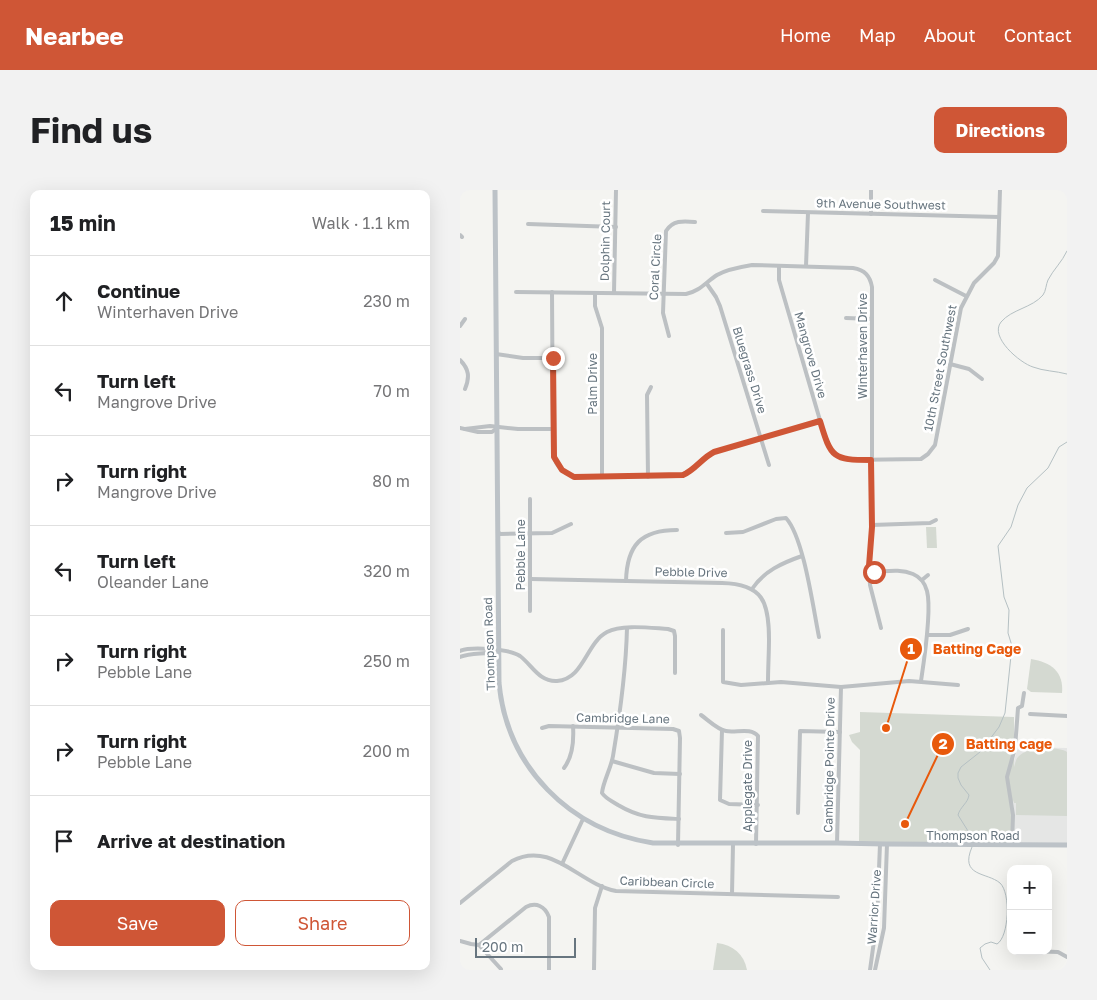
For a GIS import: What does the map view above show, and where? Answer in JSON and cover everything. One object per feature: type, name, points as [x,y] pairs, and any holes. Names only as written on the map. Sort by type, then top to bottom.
[{"type":"street","name":"Thompson Road","points":[[495,190],[498,677],[507,724],[528,766],[544,787],[561,803],[602,829],[630,839],[653,844],[1067,845]]},
{"type":"street","name":"Dolphin Court","points":[[614,293],[616,190]]},
{"type":"street","points":[[871,190],[871,214]]},
{"type":"street","name":"10th Street Southwest","points":[[935,442],[959,314],[966,296],[974,283],[997,258],[1000,190]]},
{"type":"street","name":"9th Avenue Southwest","points":[[763,211],[999,217]]},
{"type":"street","points":[[806,266],[808,212]]},
{"type":"street","name":"Coral Circle","points":[[669,336],[664,321],[663,294],[666,231],[671,224],[676,222],[694,222]]},
{"type":"street","points":[[528,224],[616,227]]},
{"type":"street","name":"Winterhaven Drive","points":[[516,292],[690,293],[720,274],[752,265],[854,268],[865,272],[870,278],[872,287],[872,524],[870,585],[881,628]]},
{"type":"street","name":"Mangrove Drive","points":[[778,266],[779,280],[820,421],[828,446],[836,456],[845,460],[921,459],[932,450],[935,442]]},
{"type":"street","points":[[935,280],[966,296]]},
{"type":"street","name":"Bluegrass Drive","points":[[707,284],[720,306],[768,465]]},
{"type":"street","points":[[552,292],[552,429],[554,457],[562,470],[574,477],[683,475],[690,472],[705,457],[714,452],[820,421]]},
{"type":"street","name":"Palm Drive","points":[[595,293],[597,312],[602,328],[602,477]]},
{"type":"street","points":[[846,318],[872,319]]},
{"type":"street","points":[[460,326],[465,320]]},
{"type":"street","points":[[496,354],[523,358],[553,358]]},
{"type":"street","points":[[460,360],[465,365],[469,378],[465,389]]},
{"type":"street","points":[[950,364],[969,369],[982,379]]},
{"type":"street","points":[[648,476],[647,394],[651,387]]},
{"type":"street","points":[[460,428],[478,432],[492,432],[497,428],[552,429]]},
{"type":"street","name":"Pebble Lane","points":[[530,499],[530,611]]},
{"type":"street","points":[[726,533],[743,532],[767,522],[786,518],[802,556],[819,636]]},
{"type":"street","points":[[872,524],[930,523],[936,520]]},
{"type":"street","points":[[497,530],[500,534],[554,533],[570,524]]},
{"type":"street","points":[[626,581],[628,559],[637,543],[656,531],[677,530]]},
{"type":"street","points":[[768,682],[768,613],[763,600],[752,589],[760,578],[771,570],[802,556]]},
{"type":"street","points":[[870,572],[905,572],[922,580],[928,596],[927,635],[921,681]]},
{"type":"street","points":[[922,580],[928,575]]},
{"type":"street","name":"Pebble Drive","points":[[531,579],[732,583],[752,589]]},
{"type":"street","points":[[460,651],[489,648],[515,654],[545,678],[560,680],[574,674],[596,642],[603,635],[616,628],[668,629],[674,631],[675,673]]},
{"type":"street","points":[[628,628],[626,672],[618,727],[612,761],[602,790],[604,796],[639,816],[679,819]]},
{"type":"street","points":[[927,635],[950,635],[968,629]]},
{"type":"street","points":[[723,630],[723,682],[741,685],[787,682],[841,687],[898,681],[921,681],[958,685]]},
{"type":"street","points":[[460,657],[471,654],[489,654],[498,651]]},
{"type":"street","name":"Cambridge Pointe Drive","points":[[837,843],[841,687]]},
{"type":"street","points":[[1012,845],[1013,815],[1008,787],[1008,772],[1014,748],[1018,708],[1022,706],[1024,693]]},
{"type":"street","points":[[1030,714],[1067,716]]},
{"type":"street","points":[[701,715],[722,730],[720,800],[729,804],[758,805]]},
{"type":"street","name":"Cambridge Lane","points":[[542,728],[550,726],[618,727],[676,729],[680,732],[678,845]]},
{"type":"street","points":[[564,768],[568,763],[572,747],[574,726]]},
{"type":"street","name":"Applegate Drive","points":[[722,730],[750,731],[755,732],[758,736],[756,844]]},
{"type":"street","points":[[798,813],[800,731],[840,732]]},
{"type":"street","points":[[612,761],[654,772],[680,774]]},
{"type":"street","points":[[562,864],[584,819]]},
{"type":"street","points":[[732,894],[733,844]]},
{"type":"street","name":"Warrior Drive","points":[[870,970],[877,919],[880,844]]},
{"type":"street","name":"Warrior Drive","points":[[875,970],[882,944],[885,920],[887,844]]},
{"type":"street","name":"Caribbean Circle","points":[[460,904],[506,864],[520,857],[540,855],[562,864],[602,886],[626,892],[838,897]]},
{"type":"street","points":[[594,970],[595,908],[602,886]]},
{"type":"street","points":[[479,945],[526,907],[532,905],[540,906],[546,910],[549,917],[549,970]]},
{"type":"street","points":[[460,941],[479,945],[500,969]]},
{"type":"street","points":[[1052,952],[1067,952]]},
{"type":"street","points":[[1058,952],[1067,957]]},
{"type":"shaded area","points":[[926,527],[936,527],[937,548],[927,548]]},
{"type":"shaded area","points":[[1031,659],[1038,660],[1055,669],[1061,679],[1062,693],[1031,692],[1027,689]]},
{"type":"shaded area","points":[[860,712],[1014,717],[1014,767],[1018,757],[1035,749],[1050,748],[1067,752],[1067,816],[1016,815],[1016,803],[1013,800],[1012,845],[859,842],[860,750],[852,742],[849,735],[860,732]]},
{"type":"shaded area","points":[[1018,747],[1067,748],[1067,845],[1012,845],[1011,771]]},
{"type":"shaded area","points":[[717,943],[737,951],[746,964],[747,970],[713,970]]},
{"type":"waterway","points":[[1067,251],[1048,280],[1043,295],[1033,303],[1006,318],[998,328],[1002,342],[1027,365],[1067,374]]},
{"type":"waterway","points":[[973,843],[973,839],[958,815],[969,795],[961,785],[958,773],[961,767],[980,752],[999,727],[1005,713],[1012,646],[1008,633],[1009,610],[1004,597],[998,546],[1011,527],[1018,505],[1027,488],[1048,468],[1059,447],[1067,442]]},
{"type":"waterway","points":[[972,847],[969,857],[969,864],[972,869],[1000,883],[1004,888],[1006,896],[1006,924],[1001,940],[997,944],[991,942],[980,948],[982,958],[990,970]]},
{"type":"place","name":"Batting Cage","points":[[886,728]]},
{"type":"place","name":"Batting cage","points":[[905,824]]},
{"type":"route","points":[[553,358],[552,429],[554,457],[562,470],[574,477],[683,475],[690,472],[705,457],[714,452],[820,421],[828,446],[836,456],[845,460],[871,460],[872,541],[869,566],[870,572],[874,572]]}]
